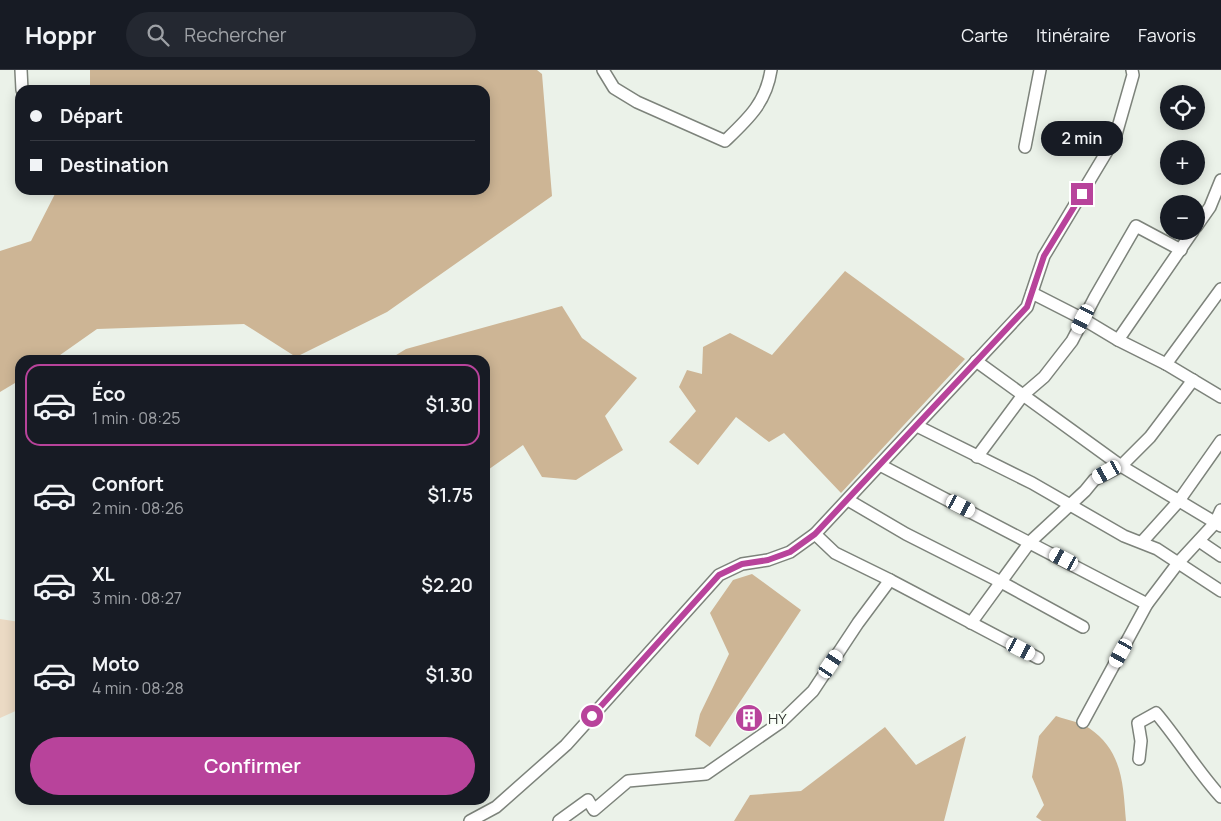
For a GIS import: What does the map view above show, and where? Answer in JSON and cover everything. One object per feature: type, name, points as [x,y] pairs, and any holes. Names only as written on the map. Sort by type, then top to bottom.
[{"type":"street","points":[[21,70],[22,85]]},
{"type":"street","points":[[603,70],[614,88],[637,102],[725,141],[756,110],[766,92],[771,70]]},
{"type":"street","points":[[1025,147],[1040,70]]},
{"type":"street","points":[[470,821],[496,807],[566,744],[719,575],[742,564],[768,560],[790,552],[815,534],[1027,307],[1044,256],[1115,138],[1133,75],[1132,70]]},
{"type":"street","points":[[1205,214],[1221,180]]},
{"type":"street","points":[[977,456],[1023,395],[1044,377],[1072,341],[1136,226],[1181,250]]},
{"type":"street","points":[[1118,340],[1187,240]]},
{"type":"street","points":[[1032,293],[1166,364],[1221,397]]},
{"type":"street","points":[[1166,364],[1219,297]]},
{"type":"street","points":[[976,361],[1121,466],[1178,502],[1218,524]]},
{"type":"street","points":[[971,623],[1030,542],[1085,491],[1094,480],[1121,466],[1150,438],[1193,380]]},
{"type":"street","points":[[916,426],[1032,483],[1124,536],[1157,549],[1221,591]]},
{"type":"street","points":[[1142,542],[1178,502],[1221,441]]},
{"type":"street","points":[[880,465],[1147,604]]},
{"type":"street","points":[[848,500],[906,534],[1001,582],[1082,627]]},
{"type":"street","points":[[1083,722],[1147,604],[1178,563],[1218,524],[1221,510]]},
{"type":"street","points":[[815,534],[835,554],[890,580],[1038,658]]},
{"type":"street","points":[[1199,541],[1221,556]]},
{"type":"street","points":[[559,821],[588,800],[594,810],[628,781],[706,774],[781,722],[813,691],[858,623],[890,580]]},
{"type":"street","points":[[1139,759],[1141,741],[1138,723],[1156,713],[1205,780],[1221,797]]},
{"type":"shaded area","points":[[90,70],[537,70],[542,74],[552,196],[387,312],[300,355],[293,355],[244,324],[97,329],[60,355],[15,355],[15,383],[0,392],[0,251],[31,241],[54,195],[490,195],[490,85],[90,85]]},
{"type":"shaded area","points":[[845,271],[965,359],[841,493],[784,433],[769,442],[736,417],[698,465],[669,442],[696,411],[679,387],[687,370],[702,374],[703,347],[730,333],[772,355]]},
{"type":"shaded area","points":[[562,306],[582,338],[637,378],[605,416],[623,450],[576,480],[542,477],[523,445],[490,468],[490,355],[396,355],[406,349]]},
{"type":"shaded area","points":[[752,574],[801,610],[710,747],[695,736],[700,714],[729,654],[710,613],[733,580]]},
{"type":"shaded area","points":[[0,619],[15,621],[15,711],[0,718]]},
{"type":"shaded area","points":[[1056,716],[1089,728],[1109,747],[1115,758],[1122,782],[1126,821],[1042,821],[1036,817],[1044,805],[1032,777],[1039,736]]},
{"type":"shaded area","points":[[885,727],[916,765],[966,736],[944,821],[734,821],[750,795],[801,791]]},
{"type":"place","name":"HY","points":[[749,718]]},
{"type":"route","points":[[592,716],[719,575],[742,564],[768,560],[790,552],[815,534],[1027,307],[1044,256],[1082,194]]}]
